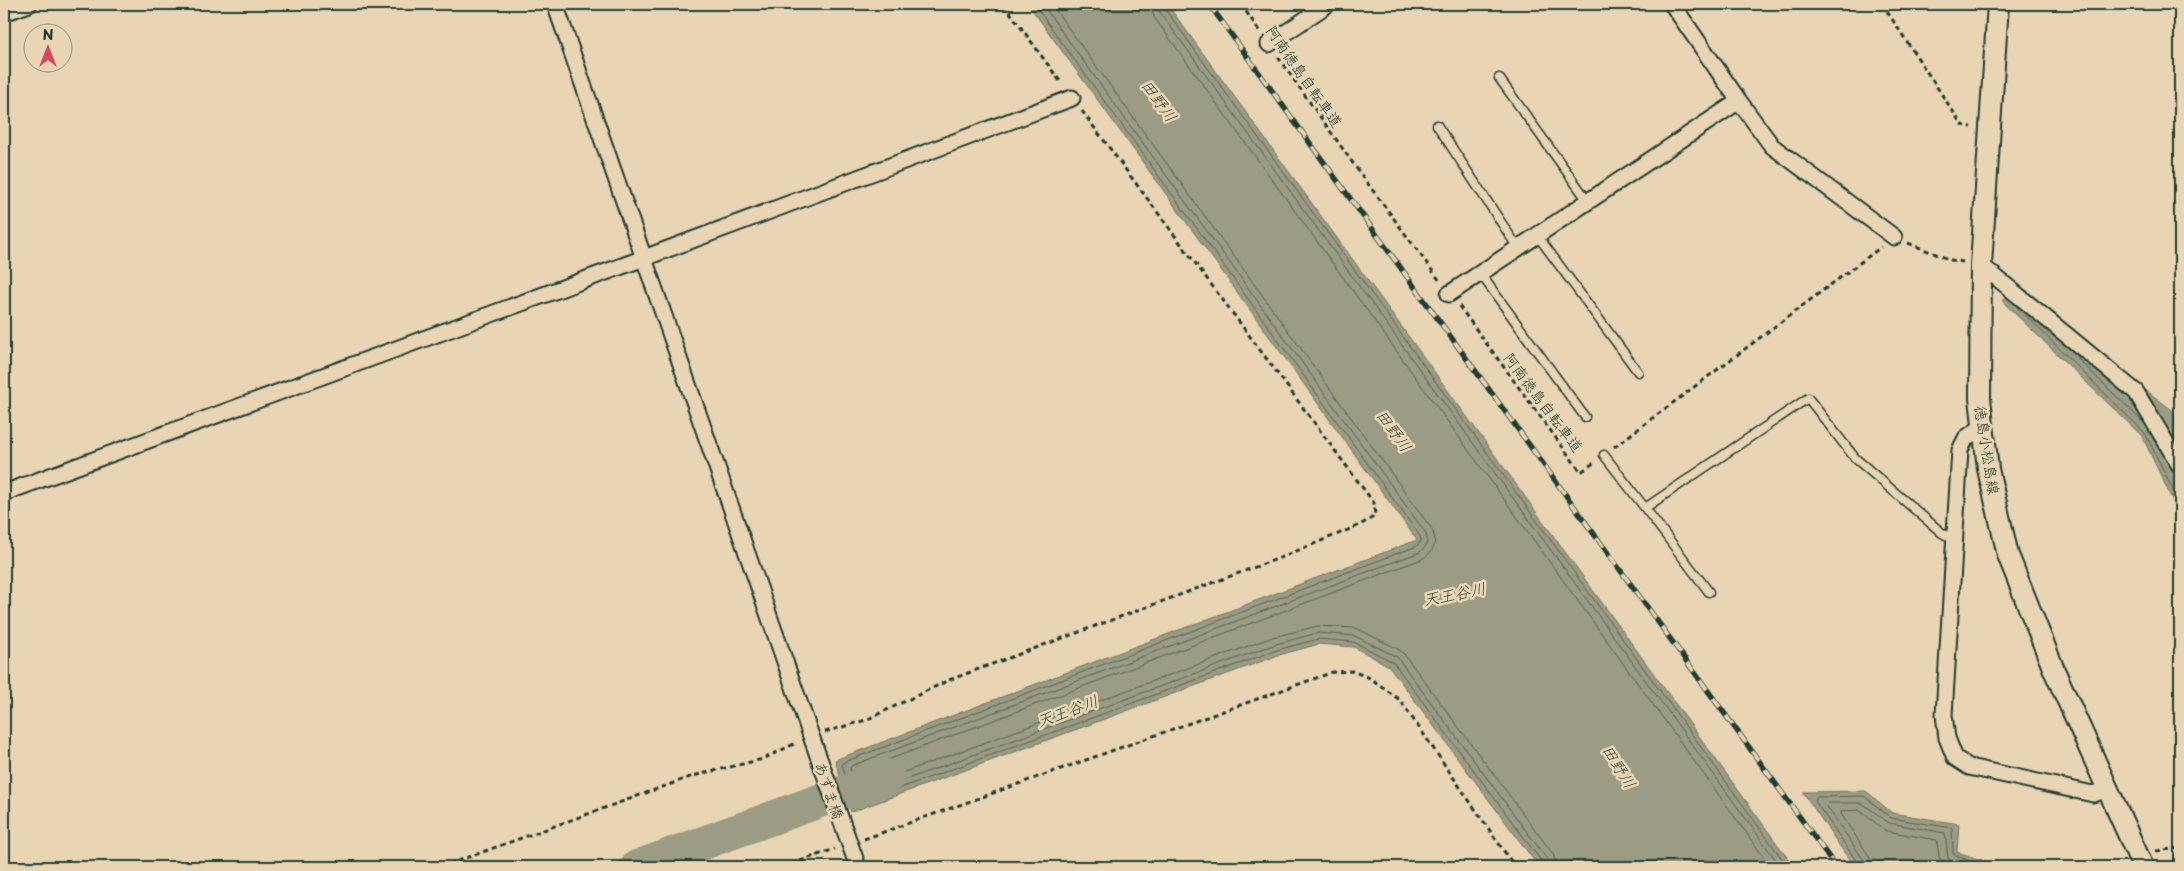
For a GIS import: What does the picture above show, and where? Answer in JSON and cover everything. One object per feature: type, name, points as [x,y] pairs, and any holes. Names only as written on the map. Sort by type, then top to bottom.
[{"type":"main road","name":"徳島小松島線","points":[[1998,4],[1981,266],[1980,398],[1988,469],[2008,555],[2054,670],[2141,861]]},
{"type":"street","points":[[4,13],[29,4]]},
{"type":"street","name":"あずま橋","points":[[555,4],[858,867]]},
{"type":"street","points":[[1269,44],[1328,4]]},
{"type":"street","points":[[1672,4],[1772,146],[1894,237]]},
{"type":"street","points":[[4,493],[644,258],[1072,98]]},
{"type":"street","points":[[1449,294],[1739,101]]},
{"type":"street","points":[[1981,266],[2136,392],[2180,466]]},
{"type":"street","points":[[1982,427],[1966,438],[1960,450],[1953,540],[1944,715],[1947,738],[1955,758],[1969,768],[2093,794],[2109,789]]},
{"type":"lane","points":[[1499,78],[1588,201]]},
{"type":"lane","points":[[1437,125],[1518,248]]},
{"type":"lane","points":[[1537,235],[1638,372]]},
{"type":"lane","points":[[1480,273],[1585,417]]},
{"type":"lane","points":[[1645,508],[1808,398],[1855,458],[1935,527],[1953,540]]},
{"type":"lane","points":[[1604,455],[1709,592]]},
{"type":"path","points":[[441,867],[693,776],[763,759],[813,742],[866,720],[949,680],[1277,560],[1360,525],[1375,516],[1374,504],[1004,4]]},
{"type":"path","name":"阿南徳島自転車道","points":[[1240,4],[1357,170],[1582,472],[1894,237]]},
{"type":"path","points":[[1882,4],[1962,125],[1990,133]]},
{"type":"path","points":[[1894,237],[1951,260],[1981,266]]},
{"type":"path","points":[[783,867],[848,839],[1333,672],[1352,671],[1370,678],[1400,700],[1515,867]]},
{"type":"path","points":[[2141,861],[2180,848]]},
{"type":"water","name":"田野川","points":[[1028,4],[1167,4],[1794,867],[1539,867],[1389,666],[1354,647],[1319,644],[1279,655],[851,812],[835,760],[1417,540]]},
{"type":"water","points":[[2015,291],[2172,410],[2180,429],[2180,516],[2142,436],[2002,301]]},
{"type":"water","points":[[1866,791],[1892,813],[1959,824],[1957,852],[1982,860],[1980,867],[1854,867],[1803,792]]},
{"type":"waterway","name":"天王谷川","points":[[637,867],[888,776]]},
{"type":"railway","points":[[1209,4],[1836,867]]}]
